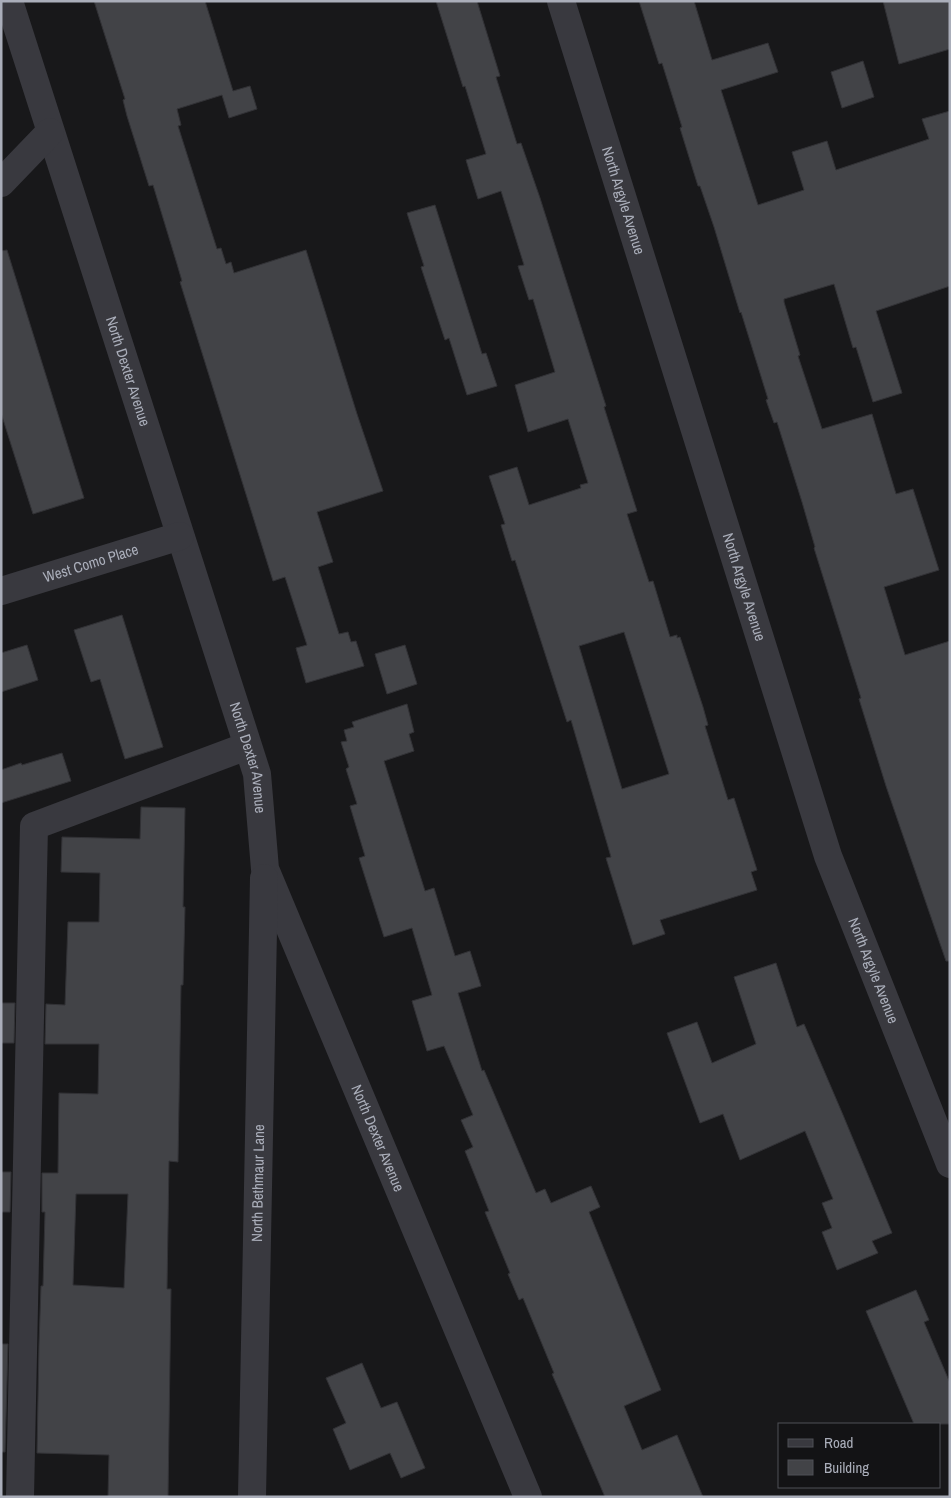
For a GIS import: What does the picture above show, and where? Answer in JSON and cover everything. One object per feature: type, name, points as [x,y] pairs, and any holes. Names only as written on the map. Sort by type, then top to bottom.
[{"type":"street","name":"North Dexter Avenue","points":[[9,1],[256,774],[264,869],[528,1497]]},
{"type":"street","name":"North Argyle Avenue","points":[[561,1],[828,856],[941,1117],[950,1164]]},
{"type":"street","points":[[1,183],[50,132]]},
{"type":"street","name":"West Como Place","points":[[1,591],[180,536]]},
{"type":"street","points":[[20,1497],[34,826],[247,746]]},
{"type":"street","name":"North Bethmaur Lane","points":[[252,1497],[264,869]]},
{"type":"building","points":[[94,1],[205,1],[233,91],[250,86],[257,109],[229,118],[222,95],[177,109],[181,125],[178,126],[217,249],[221,248],[226,264],[231,262],[234,273],[306,250],[383,491],[317,512],[333,562],[318,567],[339,634],[348,632],[351,642],[356,641],[364,666],[306,683],[296,648],[307,645],[285,577],[273,581],[180,282],[182,281],[153,185],[149,186],[127,116],[123,100],[125,99]]},
{"type":"building","points":[[436,1],[477,1],[500,76],[496,77],[517,144],[521,143],[540,198],[637,511],[627,514],[649,582],[653,581],[670,637],[677,635],[677,638],[680,637],[703,707],[708,725],[705,726],[728,800],[734,798],[757,870],[751,872],[757,890],[660,920],[665,934],[633,945],[606,858],[611,857],[571,720],[567,722],[515,560],[512,561],[501,525],[505,524],[489,476],[517,467],[529,505],[581,488],[580,485],[588,483],[568,419],[528,432],[515,385],[555,372],[533,299],[529,300],[518,266],[524,265],[501,191],[478,199],[466,160],[486,154],[465,86],[463,87]],"holes":[[[624,632],[669,774],[622,789],[579,646]]]},
{"type":"building","points":[[639,1],[694,1],[712,60],[768,43],[778,72],[721,90],[758,205],[804,190],[792,152],[827,141],[836,170],[929,139],[922,119],[950,111],[950,286],[876,311],[902,393],[873,402],[856,347],[853,348],[834,284],[784,299],[784,302],[800,355],[798,356],[822,429],[872,414],[896,494],[913,489],[939,570],[884,587],[905,655],[950,641],[950,961],[946,961],[886,786],[777,422],[774,423],[766,400],[768,399],[714,227],[700,186],[698,186],[662,63],[659,64]]},
{"type":"building","points":[[883,1],[950,1],[950,49],[899,64]]},
{"type":"building","points":[[863,61],[874,97],[842,108],[831,72]]},
{"type":"building","points":[[435,205],[482,354],[486,353],[497,386],[467,395],[449,338],[445,340],[421,267],[424,266],[407,213]]},
{"type":"building","points":[[7,250],[84,498],[33,514],[1,413],[1,251]]},
{"type":"building","points":[[122,615],[163,747],[125,759],[100,679],[91,682],[74,630]]},
{"type":"building","points":[[27,645],[38,680],[1,692],[1,653]]},
{"type":"building","points":[[405,645],[417,684],[387,694],[375,654]]},
{"type":"building","points":[[407,704],[414,732],[409,734],[414,751],[384,761],[425,891],[434,888],[455,956],[470,951],[481,986],[458,993],[482,1071],[484,1070],[536,1193],[545,1189],[551,1203],[591,1186],[600,1207],[589,1212],[661,1390],[624,1406],[642,1450],[677,1435],[703,1497],[605,1497],[552,1374],[554,1373],[523,1298],[519,1300],[508,1274],[510,1273],[485,1212],[489,1211],[465,1151],[473,1147],[461,1120],[473,1115],[444,1046],[427,1051],[412,1001],[432,995],[412,928],[384,937],[359,858],[365,856],[350,806],[357,804],[346,769],[349,767],[341,742],[347,741],[344,730],[354,727],[352,722]]},
{"type":"building","points":[[62,753],[71,781],[1,803],[1,770]]},
{"type":"building","points":[[141,807],[185,808],[183,907],[185,907],[183,985],[181,985],[178,1162],[169,1161],[167,1289],[171,1289],[168,1497],[108,1497],[109,1455],[37,1453],[39,1345],[45,1212],[42,1212],[42,1173],[58,1173],[59,1093],[98,1094],[99,1044],[45,1044],[46,1004],[65,1005],[68,922],[99,922],[100,873],[61,872],[62,837],[140,839]],"holes":[[[76,1194],[128,1194],[124,1288],[73,1285]]]},
{"type":"building","points":[[776,963],[797,1027],[804,1024],[892,1233],[872,1241],[878,1253],[837,1270],[822,1232],[832,1228],[822,1203],[833,1199],[805,1131],[740,1160],[723,1114],[700,1123],[667,1033],[697,1022],[712,1063],[756,1044],[734,977]]},
{"type":"building","points":[[1,1003],[15,1003],[14,1043],[1,1043]]},
{"type":"building","points":[[1,1172],[11,1172],[10,1212],[1,1212]]},
{"type":"building","points":[[916,1290],[929,1320],[924,1322],[950,1383],[950,1424],[914,1423],[866,1311]]},
{"type":"building","points":[[1,1344],[8,1344],[5,1452],[1,1452]]},
{"type":"building","points":[[362,1363],[381,1408],[397,1402],[425,1468],[401,1478],[390,1453],[350,1470],[333,1429],[346,1423],[326,1378]]}]
